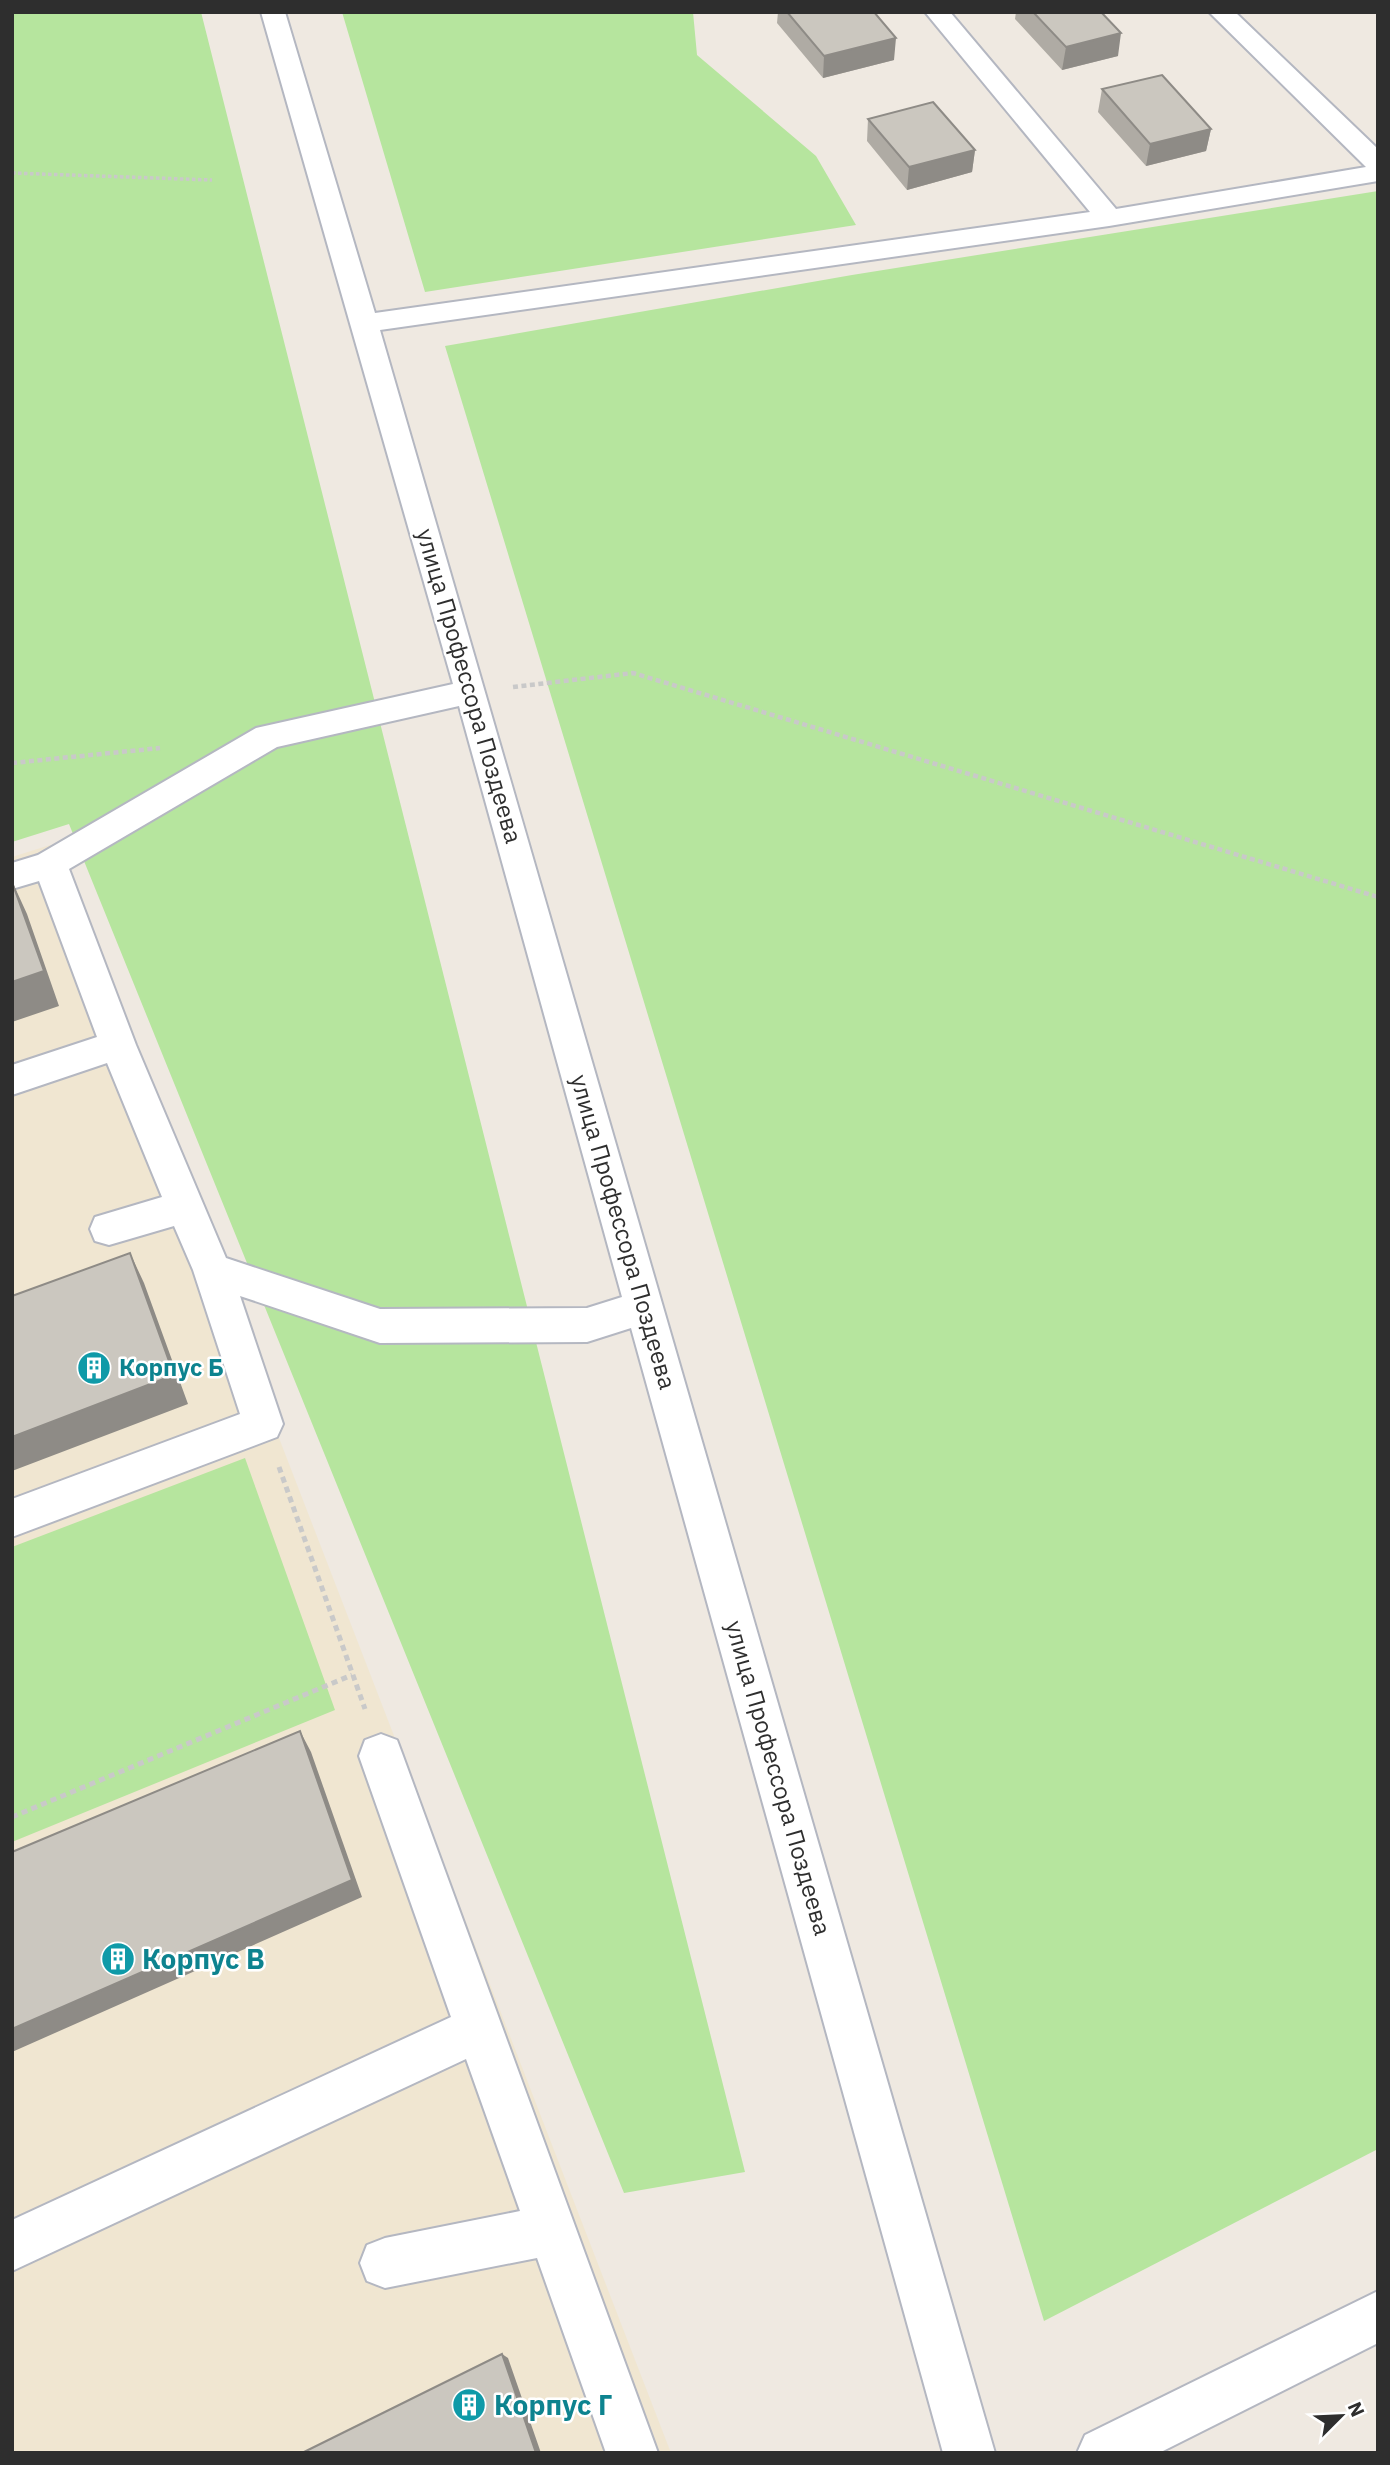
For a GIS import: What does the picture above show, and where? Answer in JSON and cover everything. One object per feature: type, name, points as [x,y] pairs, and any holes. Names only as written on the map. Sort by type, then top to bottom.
[{"type":"street","name":"улица Профессора Поздеева","points":[[273,12],[471,692],[969,2453]]},
{"type":"street","points":[[937,12],[1109,218]]},
{"type":"street","points":[[1221,12],[1378,164]]},
{"type":"street","points":[[364,323],[1109,218],[1378,173]]},
{"type":"street","points":[[12,876],[50,864],[268,737],[471,692]]},
{"type":"street","points":[[12,1518],[263,1424],[212,1270],[118,1045],[50,864]]},
{"type":"street","points":[[12,1080],[118,1045]]},
{"type":"street","points":[[109,1229],[185,1206]]},
{"type":"street","points":[[212,1270],[380,1326],[587,1325],[644,1307]]},
{"type":"street","points":[[382,1756],[632,2453]]},
{"type":"street","points":[[12,2246],[480,2028]]},
{"type":"street","points":[[386,2263],[552,2230]]},
{"type":"street","points":[[1103,2453],[1378,2316]]},
{"type":"path","points":[[12,173],[212,180]]},
{"type":"path","points":[[471,692],[634,673],[1378,897]]},
{"type":"path","points":[[12,763],[161,748]]},
{"type":"path","points":[[263,1424],[382,1756]]},
{"type":"path","points":[[12,1817],[352,1675]]},
{"type":"shaded area","points":[[50,845],[671,2453],[12,2453],[12,857]]},
{"type":"green space","points":[[12,12],[201,12],[745,2172],[624,2193],[69,824],[12,842]]},
{"type":"green space","points":[[342,12],[693,12],[697,55],[816,156],[856,225],[425,292]]},
{"type":"green space","points":[[1378,191],[1378,2149],[1044,2321],[445,346],[852,275]]},
{"type":"green space","points":[[245,1458],[335,1710],[12,1842],[12,1547]]},
{"type":"building","points":[[787,12],[874,12],[896,38],[824,56]]},
{"type":"building","points":[[1033,12],[1101,12],[1121,33],[1066,47]]},
{"type":"building","points":[[1162,75],[1211,129],[1150,144],[1102,89]]},
{"type":"building","points":[[933,102],[975,150],[909,167],[868,119]]},
{"type":"building","points":[[12,882],[44,971],[12,982]]},
{"type":"building","name":"Корпус Б","points":[[130,1253],[174,1375],[12,1437],[12,1296]]},
{"type":"building","name":"Корпус В","points":[[300,1731],[352,1880],[12,2029],[12,1852]]},
{"type":"building","name":"Корпус Г","points":[[502,2354],[536,2453],[302,2453]]},
{"type":"place","name":"Корпус Б","points":[[94,1368]]},
{"type":"place","name":"Корпус В","points":[[118,1959]]},
{"type":"place","name":"Корпус Г","points":[[469,2405]]}]
